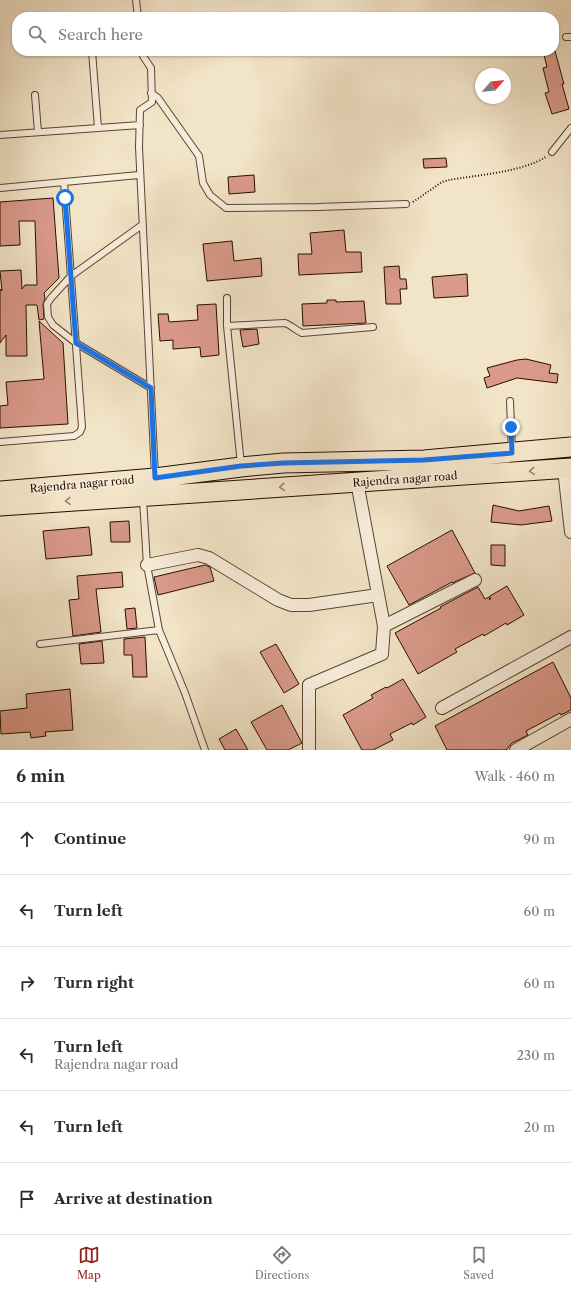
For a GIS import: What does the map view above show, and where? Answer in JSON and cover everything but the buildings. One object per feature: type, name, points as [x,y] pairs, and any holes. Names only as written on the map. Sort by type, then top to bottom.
[{"type":"main road","name":"Rajendra nagar road","points":[[0,506],[98,491],[155,478],[241,466],[283,463],[424,460],[571,447]]},
{"type":"main road","name":"Rajendra nagar road","points":[[0,491],[98,491],[143,497],[568,469]]},
{"type":"street","points":[[568,469],[571,532]]},
{"type":"street","points":[[309,750],[309,685],[382,654],[384,626],[357,482]]},
{"type":"street","points":[[147,565],[198,555],[203,556],[209,558],[278,600],[291,605],[308,605],[378,594]]},
{"type":"street","points":[[384,626],[475,580]]},
{"type":"street","points":[[442,708],[571,637]]},
{"type":"street","points":[[516,750],[571,719]]},
{"type":"lane","points":[[136,0],[137,12]]},
{"type":"lane","points":[[92,56],[98,128]]},
{"type":"lane","points":[[142,56],[151,68],[152,93],[152,102],[140,110],[139,175],[155,478]]},
{"type":"lane","points":[[152,93],[158,98],[199,156],[203,183],[210,195],[226,208],[406,204]]},
{"type":"lane","points":[[35,95],[38,132]]},
{"type":"lane","points":[[0,135],[140,125]]},
{"type":"lane","points":[[552,152],[571,128]]},
{"type":"lane","points":[[0,188],[139,175]]},
{"type":"lane","points":[[0,442],[74,436],[80,432],[82,427],[64,182]]},
{"type":"lane","points":[[142,225],[71,276],[49,301],[48,318],[53,325],[76,343],[151,388]]},
{"type":"lane","points":[[227,298],[227,326],[241,466]]},
{"type":"lane","points":[[227,326],[284,323],[289,324],[295,330],[302,333],[373,327]]},
{"type":"lane","points":[[510,401],[512,453]]},
{"type":"lane","points":[[143,497],[147,565],[159,630],[185,692],[205,750]]},
{"type":"lane","points":[[40,644],[159,630]]},
{"type":"path","points":[[406,204],[414,202],[442,182],[515,168],[541,160],[552,152]]},
{"type":"route","points":[[65,198],[76,343],[151,388],[155,478],[241,466],[283,463],[424,460],[512,453],[511,427]]}]
